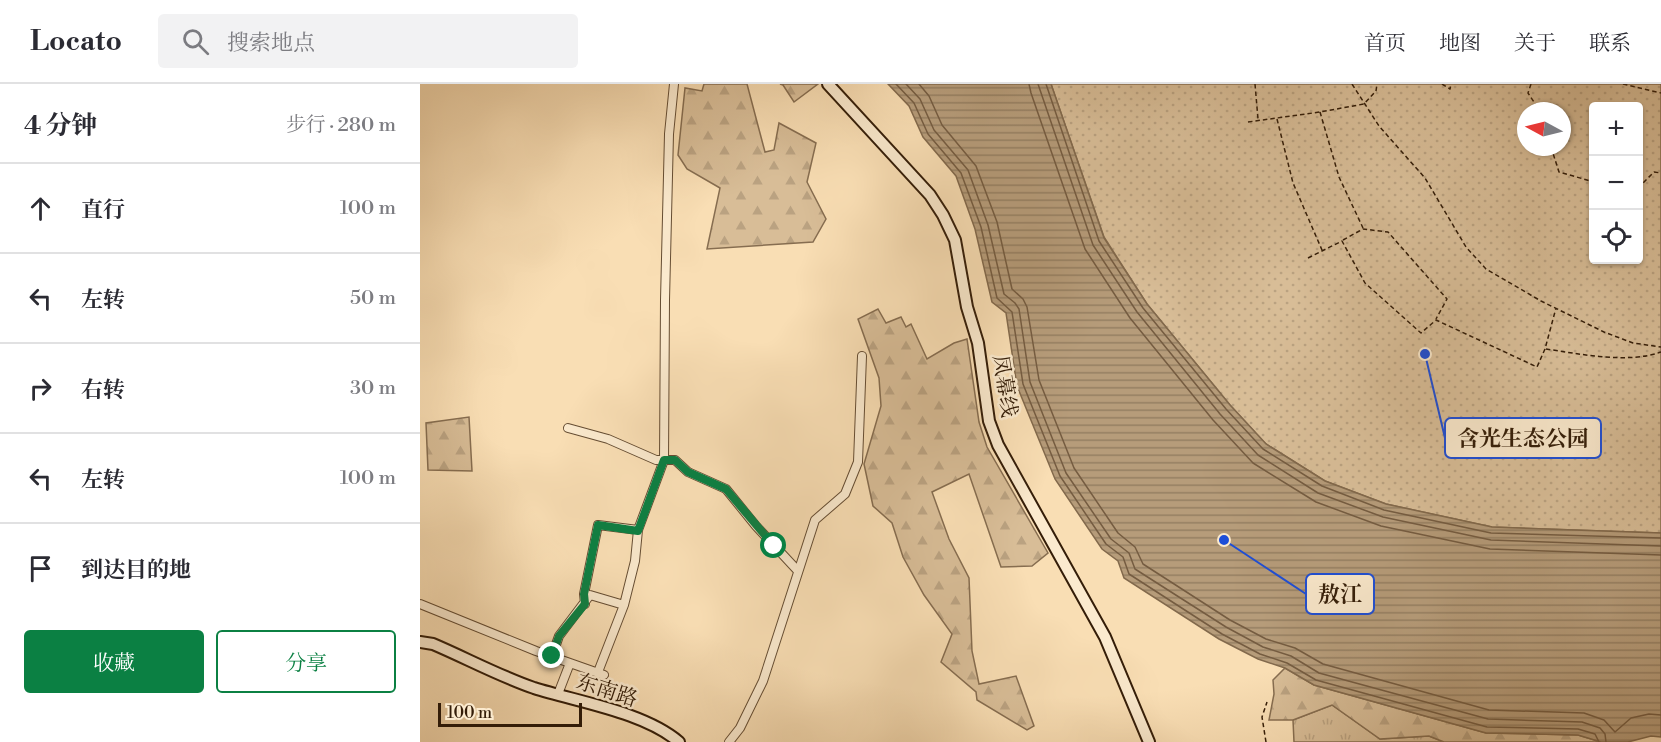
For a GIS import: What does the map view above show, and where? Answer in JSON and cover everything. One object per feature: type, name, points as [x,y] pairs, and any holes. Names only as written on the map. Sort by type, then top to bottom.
[{"type":"main road","name":"凤幕线","points":[[828,84],[930,195],[943,214],[955,240],[967,308],[978,343],[988,421],[998,444],[1105,637],[1149,742]]},
{"type":"main road","name":"东南路","points":[[420,642],[433,644],[523,684],[639,720],[667,733],[679,742]]},
{"type":"street","points":[[420,604],[601,674],[624,605],[635,561],[638,531],[664,460],[667,193],[674,84]]},
{"type":"street","points":[[729,742],[740,728],[763,681],[815,520],[845,494],[858,462],[862,356]]},
{"type":"street","points":[[568,428],[609,439],[656,460],[675,460],[688,472],[726,489],[756,526],[798,571]]},
{"type":"street","points":[[585,604],[584,594],[598,525],[638,531]]},
{"type":"street","points":[[552,656],[559,636],[590,595],[624,605]]},
{"type":"street","points":[[558,694],[570,663]]},
{"type":"path","points":[[1255,84],[1258,120]]},
{"type":"path","points":[[1352,84],[1378,126],[1425,178],[1466,247],[1486,269],[1541,301],[1604,332],[1633,344],[1661,347]]},
{"type":"path","points":[[1248,122],[1364,104],[1376,92],[1377,84]]},
{"type":"path","points":[[1442,84],[1450,89],[1451,84]]},
{"type":"path","points":[[1531,84],[1528,93],[1534,102]]},
{"type":"path","points":[[1623,84],[1661,93]]},
{"type":"path","points":[[1320,112],[1339,177],[1363,229]]},
{"type":"path","points":[[1277,119],[1293,183],[1322,251]]},
{"type":"path","points":[[1554,156],[1559,172],[1589,181]]},
{"type":"path","points":[[1643,183],[1654,172],[1661,173]]},
{"type":"path","points":[[1308,258],[1363,229],[1388,232],[1447,299],[1436,320],[1421,333],[1365,283],[1342,241]]},
{"type":"path","points":[[1436,320],[1537,367],[1545,349],[1556,308]]},
{"type":"path","points":[[1545,349],[1588,355],[1632,357],[1661,352]]},
{"type":"path","points":[[1266,742],[1263,717],[1267,702]]},
{"type":"green space","points":[[704,84],[747,84],[765,152],[774,150],[779,123],[816,143],[807,182],[826,219],[813,242],[707,249],[720,188],[687,169],[678,155],[685,88],[702,91]]},
{"type":"green space","points":[[780,84],[818,84],[794,102]]},
{"type":"green space","points":[[1051,84],[1661,84],[1661,533],[1492,527],[1386,504],[1325,481],[1266,444],[1230,405],[1147,304],[1104,237]]},
{"type":"green space","points":[[878,309],[886,323],[901,317],[906,327],[911,324],[927,359],[954,343],[967,339],[979,422],[987,447],[1048,553],[1032,566],[1001,567],[969,474],[932,492],[949,539],[969,578],[972,651],[979,684],[1016,676],[1034,726],[1027,730],[977,700],[976,692],[941,662],[952,634],[924,595],[903,557],[892,523],[873,506],[864,464],[881,406],[879,378],[858,319]]},
{"type":"green space","points":[[469,417],[472,471],[428,470],[426,423]]},
{"type":"green space","points":[[1285,668],[1314,685],[1486,733],[1578,735],[1601,742],[1444,742],[1429,736],[1380,739],[1332,705],[1293,720],[1269,720],[1274,694],[1273,680]]},
{"type":"green space","points":[[1332,705],[1380,739],[1429,736],[1444,742],[1294,742],[1293,720]]},
{"type":"water","points":[[888,84],[1051,84],[1104,238],[1147,304],[1230,405],[1266,444],[1325,481],[1386,504],[1492,527],[1661,533],[1661,737],[1651,736],[1628,742],[1601,742],[1578,735],[1486,733],[1314,685],[1285,668],[1258,659],[1219,639],[1124,578],[1118,561],[1102,549],[1055,479],[1017,386],[1006,313],[992,302],[975,229],[956,176],[923,137],[909,106]]},
{"type":"place","name":"含光生态公园","points":[[1425,354]]},
{"type":"place","name":"敖江","points":[[1224,540]]},
{"type":"route","points":[[552,656],[559,636],[585,604],[584,594],[598,525],[638,531],[664,460],[675,460],[688,472],[726,489],[774,546]]}]
